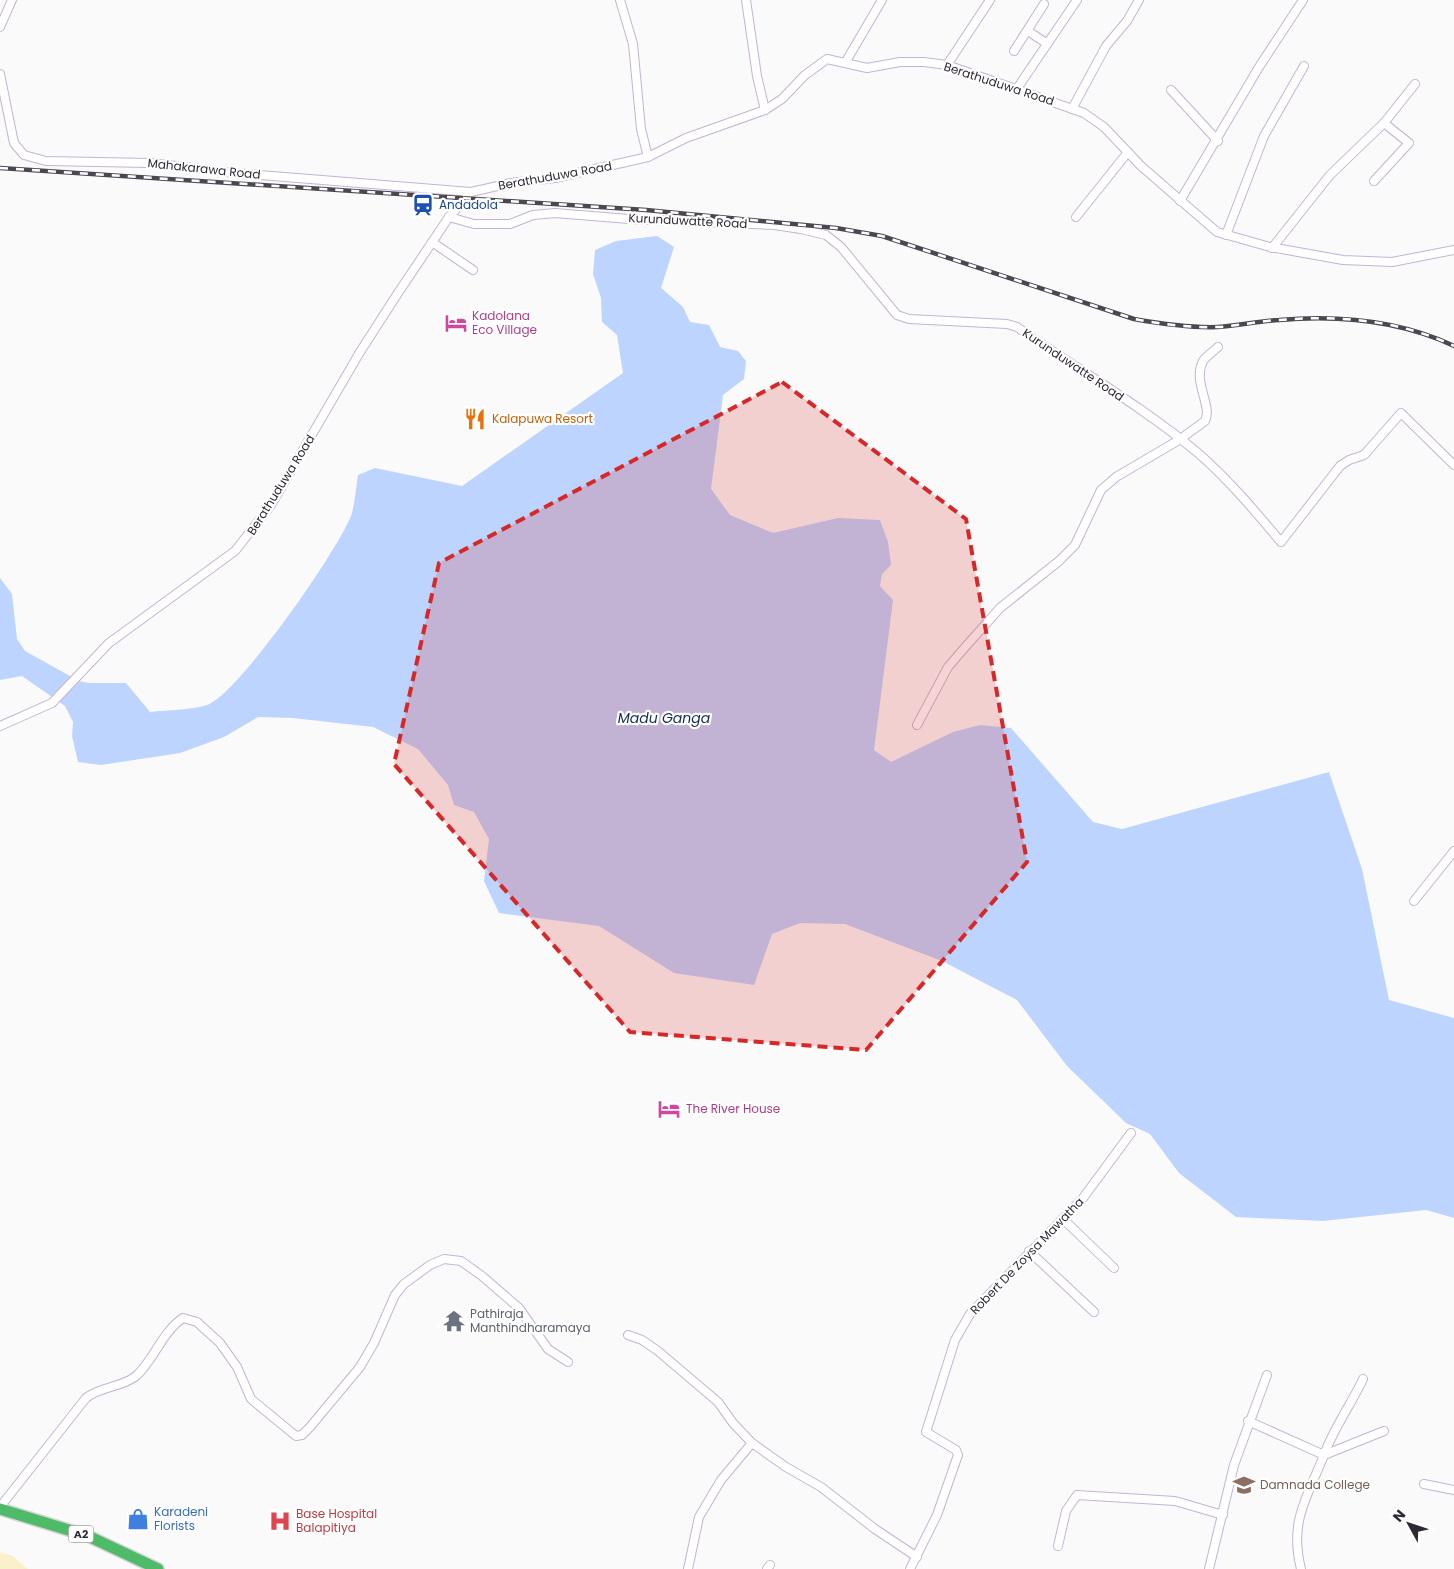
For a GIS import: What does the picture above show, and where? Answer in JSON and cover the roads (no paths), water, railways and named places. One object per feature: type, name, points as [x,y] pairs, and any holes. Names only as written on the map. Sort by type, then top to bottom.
[{"type":"highway","name":"A2","points":[[0,1508],[88,1536],[158,1569]]},
{"type":"street","points":[[0,27],[12,0]]},
{"type":"street","points":[[620,0],[633,44],[641,129],[648,157]]},
{"type":"street","points":[[746,0],[757,76],[765,110]]},
{"type":"street","points":[[845,63],[882,0]]},
{"type":"street","points":[[947,65],[990,0]]},
{"type":"street","points":[[1016,90],[1046,43],[1077,0]]},
{"type":"street","points":[[1072,109],[1106,46],[1127,21],[1139,0]]},
{"type":"street","points":[[1180,201],[1218,141],[1238,102],[1303,0]]},
{"type":"street","points":[[1014,51],[1044,4]]},
{"type":"street","points":[[1028,31],[1046,43]]},
{"type":"street","name":"Berathuduwa Road","points":[[0,726],[32,714],[52,703],[109,643],[236,551],[272,505],[360,352],[432,242],[449,217],[471,192],[511,183],[555,178],[648,157],[686,138],[765,110],[782,99],[805,75],[827,59],[867,68],[900,62],[924,62],[947,65],[1072,109],[1093,119],[1180,201],[1217,232],[1226,235],[1272,248],[1343,260],[1392,262],[1454,250]]},
{"type":"street","points":[[1226,235],[1264,136],[1304,66]]},
{"type":"street","name":"Mahakarawa Road","points":[[0,74],[14,143],[24,156],[46,161],[151,163],[234,173],[471,192]]},
{"type":"street","points":[[1272,248],[1330,176],[1384,123],[1415,84]]},
{"type":"street","points":[[1170,90],[1218,141]]},
{"type":"street","points":[[1374,181],[1409,143],[1384,123]]},
{"type":"street","points":[[1076,217],[1128,152]]},
{"type":"street","name":"Kurunduwatte Road","points":[[449,217],[474,224],[510,224],[533,215],[555,212],[629,219],[774,225],[826,235],[841,247],[897,315],[909,319],[1007,324],[1017,327],[1198,453],[1281,542],[1340,466],[1349,460],[1364,455],[1400,413],[1454,465]]},
{"type":"street","points":[[432,242],[473,270]]},
{"type":"street","points":[[917,725],[948,666],[967,644],[1000,608],[1059,561],[1075,545],[1101,490],[1116,477],[1179,440],[1199,426],[1207,417],[1200,390],[1200,376],[1203,361],[1218,347]]},
{"type":"street","points":[[1414,901],[1454,851]]},
{"type":"street","name":"Robert De Zoysa Mawatha","points":[[910,1569],[940,1507],[958,1455],[956,1450],[926,1432],[955,1340],[970,1314],[1029,1251],[1083,1198],[1131,1133]]},
{"type":"street","points":[[1063,1219],[1114,1268]]},
{"type":"street","points":[[1029,1251],[1094,1312]]},
{"type":"street","points":[[0,1508],[86,1398],[102,1388],[119,1384],[137,1375],[170,1329],[183,1318],[197,1322],[220,1343],[236,1368],[251,1399],[296,1436],[302,1435],[310,1427],[360,1367],[374,1343],[395,1295],[404,1284],[430,1264],[444,1259],[460,1261],[482,1276],[519,1308],[548,1349],[568,1362]]},
{"type":"street","points":[[628,1335],[642,1340],[658,1351],[711,1396],[743,1435],[752,1443],[786,1467],[821,1487],[875,1529],[917,1556]]},
{"type":"street","points":[[1209,1569],[1224,1515],[1230,1481],[1248,1421],[1267,1375]]},
{"type":"street","points":[[1301,1569],[1296,1548],[1297,1523],[1332,1433],[1353,1401],[1363,1379]]},
{"type":"street","points":[[1248,1421],[1324,1455],[1384,1431]]},
{"type":"street","points":[[688,1569],[699,1517],[721,1480],[752,1443]]},
{"type":"street","points":[[1424,1484],[1454,1490]]},
{"type":"street","points":[[1058,1546],[1066,1511],[1077,1495],[1175,1501],[1224,1515]]},
{"type":"water","name":"Madu Ganga","points":[[657,236],[674,247],[661,288],[683,307],[690,322],[709,325],[720,347],[738,351],[746,361],[744,379],[723,395],[711,489],[730,515],[773,533],[838,518],[880,520],[888,542],[891,565],[882,574],[880,586],[893,600],[874,750],[891,762],[953,732],[980,725],[1011,728],[1093,822],[1122,829],[1329,772],[1362,869],[1389,1000],[1454,1018],[1454,1218],[1426,1210],[1323,1221],[1236,1217],[1179,1173],[1150,1134],[1126,1123],[1067,1066],[1017,1000],[942,961],[845,924],[800,923],[772,934],[754,985],[674,973],[599,926],[499,913],[484,881],[489,839],[474,812],[454,805],[448,785],[418,749],[373,727],[293,718],[258,717],[224,737],[180,753],[101,765],[78,762],[72,736],[73,722],[65,706],[22,676],[0,680],[0,578],[12,594],[17,639],[25,651],[79,681],[89,683],[126,683],[150,712],[200,707],[207,705],[222,695],[264,648],[310,585],[329,555],[352,513],[358,475],[375,468],[462,486],[623,373],[617,335],[602,322],[601,298],[593,274],[595,250],[616,241]]},
{"type":"railway","points":[[0,168],[646,210],[836,228],[882,236],[1134,319],[1208,327],[1301,319],[1346,319],[1368,321],[1412,330],[1454,346]]},
{"type":"place","name":"Andadola","points":[[423,205]]},
{"type":"place","name":"Kadolana Eco Village","points":[[456,323]]},
{"type":"place","name":"Kalapuwa Resort","points":[[475,419]]},
{"type":"place","name":"The River House","points":[[669,1109]]},
{"type":"place","name":"Pathiraja Manthindharamaya","points":[[454,1321]]},
{"type":"place","name":"Damnada College","points":[[1244,1485]]},
{"type":"place","name":"Karadeni Florists","points":[[138,1519]]},
{"type":"place","name":"Base Hospital Balapitiya","points":[[280,1521]]}]
